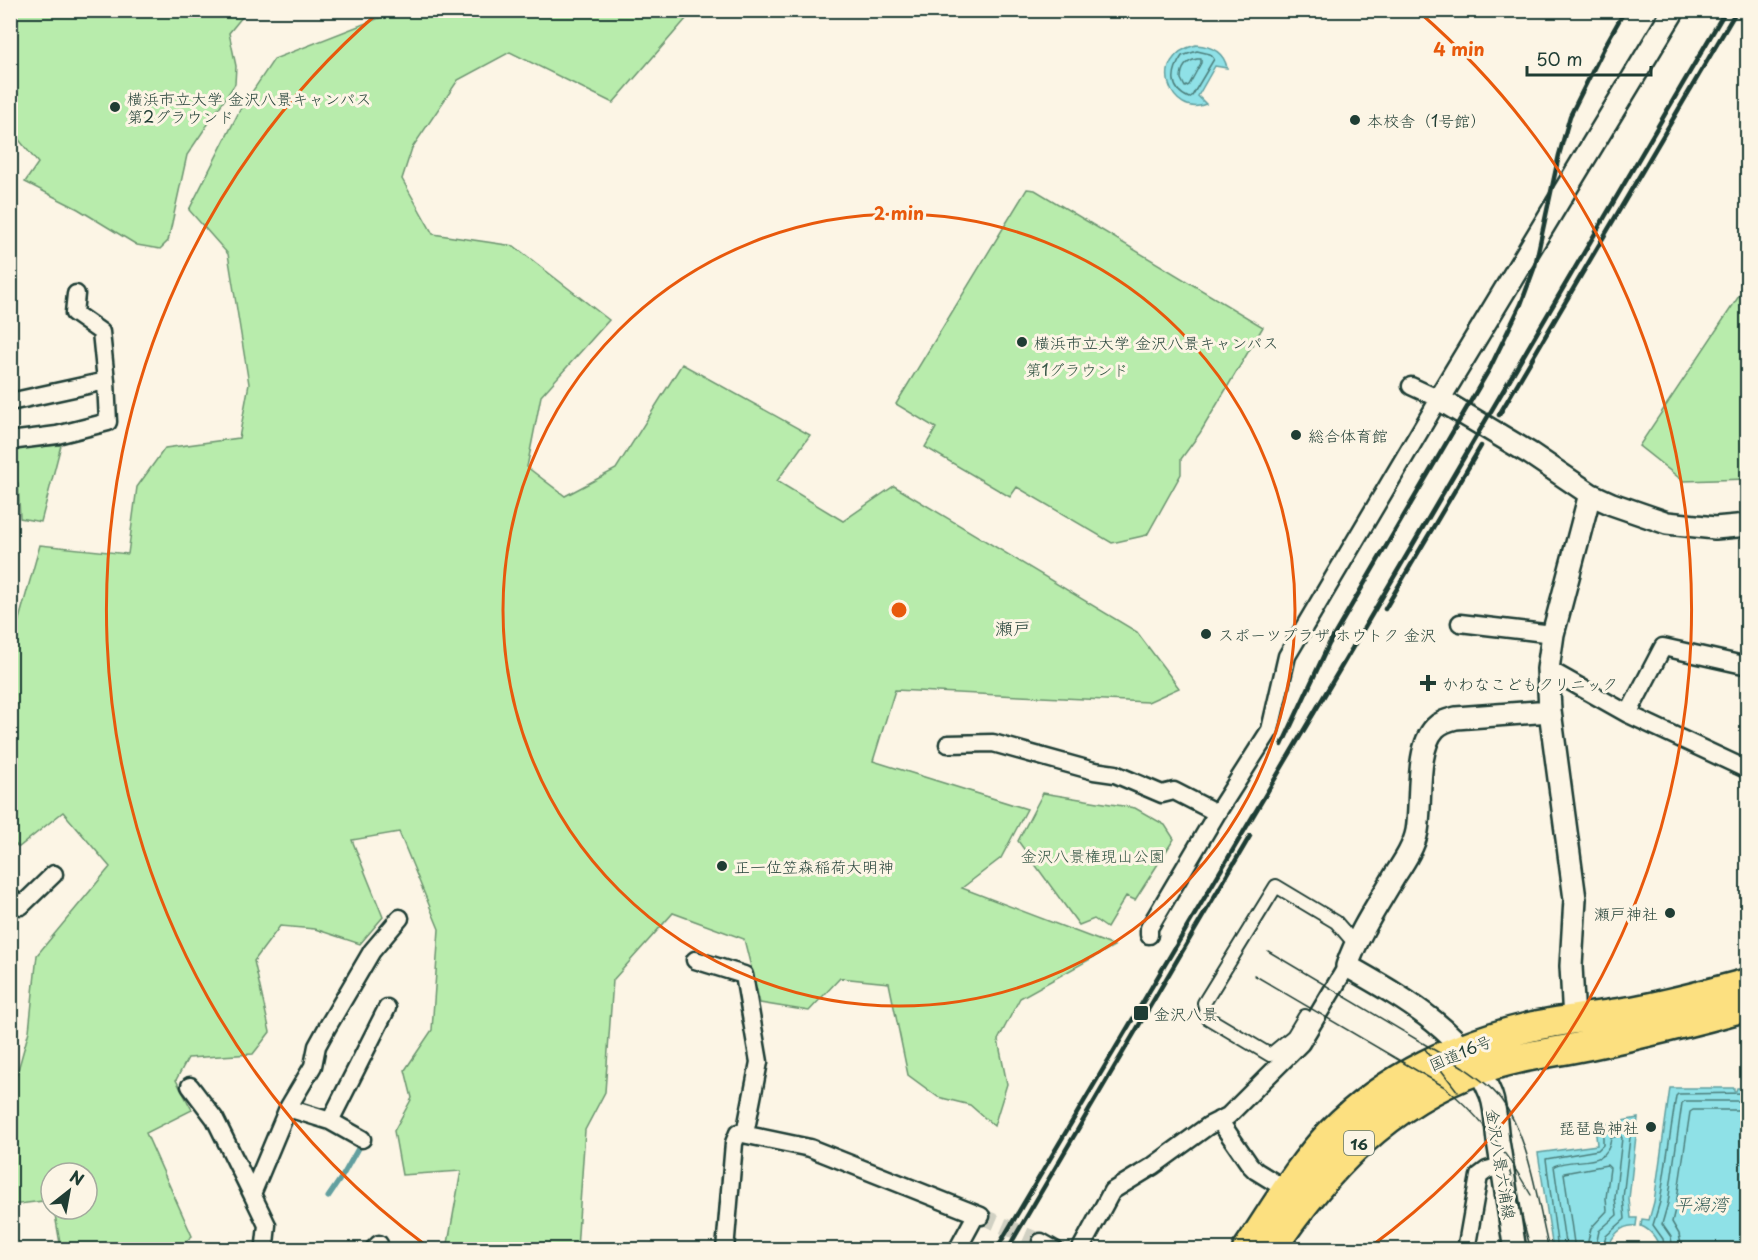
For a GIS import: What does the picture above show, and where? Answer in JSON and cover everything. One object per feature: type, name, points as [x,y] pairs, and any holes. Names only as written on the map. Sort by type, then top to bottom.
[{"type":"highway","name":"国道16号","points":[[1247,1250],[1312,1156],[1350,1115],[1380,1092],[1470,1059],[1536,1026],[1640,1009],[1748,983]]},
{"type":"highway","name":"国道16号","points":[[1270,1250],[1318,1184],[1347,1153],[1412,1102],[1446,1083],[1470,1059],[1509,1060],[1589,1045],[1748,1006]]},
{"type":"street","points":[[1149,935],[1149,928],[1217,813],[1270,730],[1287,656],[1674,10]]},
{"type":"street","points":[[10,441],[57,435],[108,422],[101,332],[74,313],[76,294]]},
{"type":"street","points":[[10,402],[106,381]]},
{"type":"street","points":[[1411,386],[1439,399],[1521,448],[1590,494],[1624,509],[1667,523],[1715,528],[1748,525]]},
{"type":"street","points":[[1574,1020],[1571,966],[1575,899],[1550,711],[1548,669],[1553,634],[1590,494]]},
{"type":"street","points":[[1460,622],[1553,634]]},
{"type":"street","points":[[1628,714],[1663,647],[1748,666]]},
{"type":"street","points":[[1548,669],[1628,714],[1748,770]]},
{"type":"street","points":[[1080,1250],[1112,1191],[1154,1166],[1228,1116],[1301,1043],[1347,966],[1356,941],[1410,850],[1417,833],[1423,756],[1434,729],[1443,722],[1456,718],[1550,711]]},
{"type":"street","points":[[948,744],[993,742],[1094,771],[1115,774],[1162,794],[1174,791],[1217,813]]},
{"type":"street","points":[[10,897],[21,906],[54,874]]},
{"type":"street","points":[[1305,1016],[1293,1036],[1270,1055],[1208,1018],[1204,1003],[1276,886],[1336,922],[1349,937],[1356,941]]},
{"type":"street","points":[[252,1194],[288,1108],[313,1066],[317,1046],[372,951],[400,918]]},
{"type":"street","points":[[695,960],[744,975],[759,1062],[745,1134]]},
{"type":"street","name":"金沢八景六浦線","points":[[1347,966],[1413,1006],[1440,1026],[1470,1059],[1491,1096],[1515,1250]]},
{"type":"street","points":[[330,1121],[387,1008]]},
{"type":"street","points":[[190,1086],[215,1119],[267,1225],[265,1244],[269,1250]]},
{"type":"street","points":[[288,1108],[330,1121],[362,1139]]},
{"type":"street","points":[[1219,1120],[1250,1165],[1287,1190]]},
{"type":"street","points":[[725,1250],[734,1143],[738,1133],[810,1148],[979,1216],[957,1250]]},
{"type":"street","points":[[1466,1250],[1479,1176],[1487,1170],[1502,1166]]},
{"type":"green space","name":"横浜市立大学 金沢八景キャンパス 第2グラウンド","points":[[10,11],[247,11],[229,33],[236,66],[235,84],[187,155],[168,241],[160,249],[137,245],[78,209],[25,182],[38,163],[11,130]]},
{"type":"green space","points":[[397,11],[693,11],[613,103],[510,52],[458,80],[412,148],[402,179],[433,234],[514,246],[609,320],[541,396],[527,467],[565,496],[616,469],[682,364],[810,435],[777,481],[843,521],[894,486],[1137,632],[1179,688],[1148,702],[895,690],[873,761],[1027,809],[1001,858],[962,888],[1114,946],[1020,998],[998,1040],[1007,1084],[994,1126],[970,1105],[938,1097],[908,1075],[889,983],[840,978],[809,1011],[760,1003],[744,939],[673,913],[613,980],[605,1092],[585,1130],[577,1249],[447,1249],[461,1171],[402,1175],[394,1131],[412,1098],[405,1070],[432,1030],[439,929],[399,832],[352,840],[383,917],[360,944],[315,929],[280,926],[254,961],[270,1032],[253,1054],[188,1058],[176,1080],[192,1110],[146,1133],[192,1236],[177,1249],[61,1249],[56,1221],[99,1221],[99,1161],[39,1161],[39,1202],[11,1205],[11,1095],[29,1031],[37,955],[110,867],[63,812],[19,847],[11,841],[11,627],[16,630],[40,545],[128,554],[137,487],[165,448],[239,438],[249,384],[228,254],[189,210],[240,110],[274,59]]},
{"type":"green space","name":"第1グラウンド","points":[[1027,189],[1035,190],[1263,327],[1200,433],[1181,459],[1181,474],[1147,535],[1112,543],[1017,487],[1010,497],[925,447],[936,428],[896,404]]},
{"type":"green space","points":[[1747,284],[1747,479],[1683,481],[1639,446]]},
{"type":"green space","points":[[61,445],[41,522],[20,518],[18,483],[11,483],[11,449]]},
{"type":"green space","name":"金沢八景権現山公園","points":[[1043,793],[1135,808],[1165,825],[1174,839],[1135,900],[1126,896],[1107,928],[1094,919],[1079,925],[1018,841]]},
{"type":"water","points":[[1196,45],[1216,51],[1223,58],[1227,68],[1215,66],[1198,96],[1206,104],[1194,106],[1183,103],[1174,95],[1169,85],[1168,73],[1171,61],[1180,52]]},
{"type":"water","name":"平潟湾","points":[[1670,1088],[1734,1088],[1736,1091],[1737,1088],[1747,1088],[1747,1249],[1660,1249],[1653,1235],[1641,1226],[1642,1219],[1649,1220],[1654,1202]]},
{"type":"water","name":"平潟湾","points":[[1638,1118],[1629,1199],[1631,1218],[1637,1218],[1636,1226],[1621,1229],[1608,1249],[1553,1249],[1538,1153],[1597,1145],[1595,1126]]},
{"type":"waterway","points":[[328,1197],[361,1143]]},
{"type":"tunnel","points":[[981,1216],[1041,1242]]},
{"type":"tram line","points":[[1268,951],[1463,1067],[1495,1093],[1513,1119],[1527,1155],[1549,1250]]},
{"type":"tram line","points":[[1254,975],[1443,1086],[1481,1122],[1513,1165],[1531,1195]]},
{"type":"tram line","points":[[1425,1049],[1458,1092]]},
{"type":"tram line","points":[[1509,1169],[1531,1250]]},
{"type":"railway","points":[[1282,745],[1329,644],[1490,368],[1521,304],[1535,266],[1559,155],[1570,116],[1625,10]]},
{"type":"railway","points":[[996,1250],[1726,10]]},
{"type":"railway","points":[[1499,415],[1737,10]]},
{"type":"railway","points":[[1385,609],[1481,446]]},
{"type":"railway","points":[[1007,1250],[1250,836]]},
{"type":"place","name":"横浜市立大学 金沢八景キャンパス 第2グラウンド","points":[[115,107]]},
{"type":"place","name":"本校舎（1号館）","points":[[1355,120]]},
{"type":"place","name":"横浜市立大学 金沢八景キャンパス","points":[[1022,342]]},
{"type":"place","name":"総合体育館","points":[[1296,435]]},
{"type":"place","name":"スポーツプラザ ホウトク 金沢","points":[[1206,634]]},
{"type":"place","name":"かわなこどもクリニック","points":[[1428,683]]},
{"type":"place","name":"正一位笠森稲荷大明神","points":[[722,866]]},
{"type":"place","name":"瀬戸神社","points":[[1670,913]]},
{"type":"place","name":"金沢八景","points":[[1141,1013]]},
{"type":"place","name":"琵琶島神社","points":[[1651,1127]]},
{"type":"district","name":"瀬戸","points":[[1013,627]]}]
